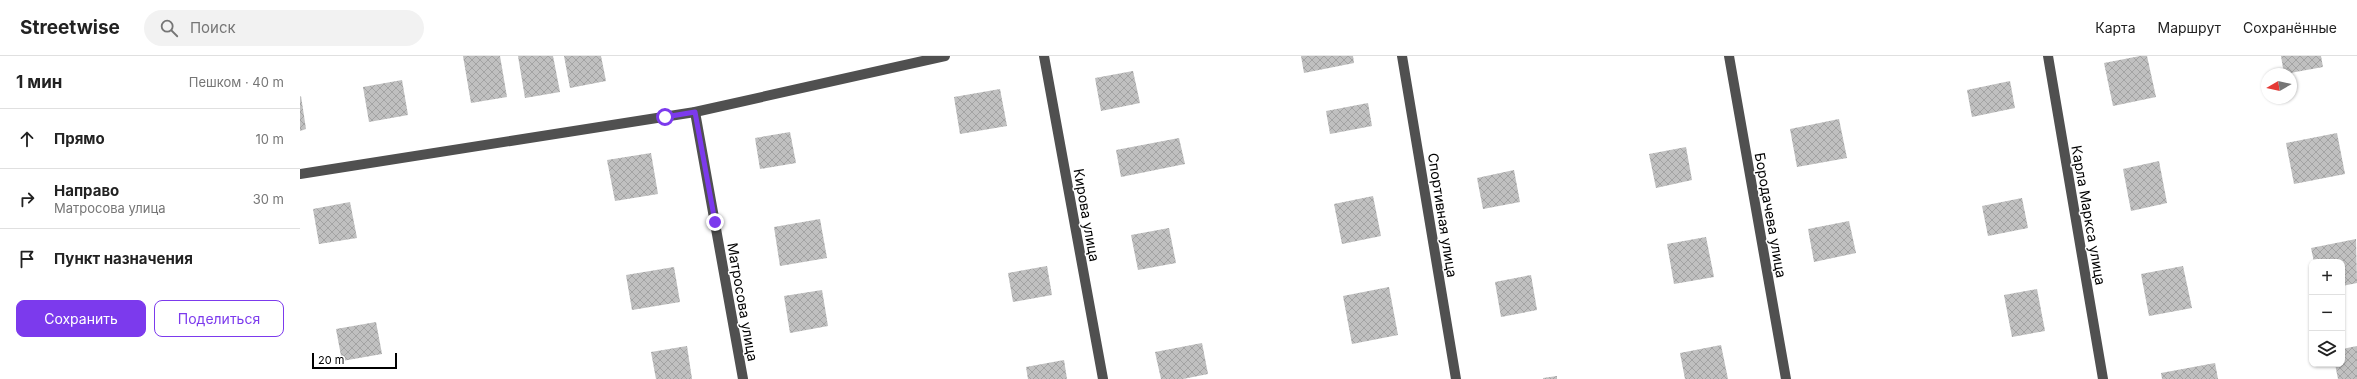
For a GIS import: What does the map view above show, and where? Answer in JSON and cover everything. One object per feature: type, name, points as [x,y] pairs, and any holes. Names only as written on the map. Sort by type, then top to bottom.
[{"type":"street","points":[[300,174],[695,112],[945,56]]},
{"type":"street","name":"Кирова улица","points":[[1044,56],[1103,379]]},
{"type":"street","name":"Спортивная улица","points":[[1402,56],[1456,379]]},
{"type":"street","name":"Бородачева улица","points":[[1729,56],[1786,379]]},
{"type":"street","name":"Карла Маркса улица","points":[[2048,56],[2103,379]]},
{"type":"street","name":"Матросова улица","points":[[695,112],[743,379]]},
{"type":"building","points":[[463,56],[500,56],[507,97],[471,103]]},
{"type":"building","points":[[518,56],[553,56],[560,92],[525,98]]},
{"type":"building","points":[[564,56],[601,56],[606,81],[570,88]]},
{"type":"building","points":[[1301,56],[1353,56],[1354,63],[1304,73]]},
{"type":"building","points":[[2147,56],[2156,97],[2113,106],[2104,63]]},
{"type":"building","points":[[2281,56],[2321,56],[2323,67],[2297,72],[2297,68],[2283,68]]},
{"type":"building","points":[[1133,71],[1140,103],[1101,111],[1095,78]]},
{"type":"building","points":[[402,80],[408,115],[369,122],[363,87]]},
{"type":"building","points":[[2010,81],[2015,108],[1972,117],[1967,90]]},
{"type":"building","points":[[1000,89],[1007,126],[960,134],[954,97]]},
{"type":"building","points":[[301,96],[306,129],[300,131],[300,97]]},
{"type":"building","points":[[1368,103],[1372,126],[1330,134],[1326,111]]},
{"type":"building","points":[[1839,119],[1847,158],[1797,167],[1790,129]]},
{"type":"building","points":[[790,132],[796,163],[760,169],[755,138]]},
{"type":"building","points":[[2337,133],[2345,174],[2294,184],[2286,143]]},
{"type":"building","points":[[1179,138],[1185,164],[1121,177],[1116,150]]},
{"type":"building","points":[[1686,147],[1692,180],[1656,188],[1649,154]]},
{"type":"building","points":[[651,153],[658,194],[615,201],[607,160]]},
{"type":"building","points":[[2159,161],[2167,203],[2131,211],[2123,169]]},
{"type":"building","points":[[1514,170],[1520,202],[1483,209],[1477,178]]},
{"type":"building","points":[[1373,196],[1381,236],[1342,244],[1334,204]]},
{"type":"building","points":[[2022,198],[2028,228],[1988,236],[1982,206]]},
{"type":"building","points":[[350,202],[357,238],[319,244],[313,209]]},
{"type":"building","points":[[820,219],[827,258],[780,266],[774,227]]},
{"type":"building","points":[[1849,221],[1856,253],[1814,262],[1808,229]]},
{"type":"building","points":[[1169,228],[1176,263],[1138,270],[1131,235]]},
{"type":"building","points":[[1706,237],[1714,277],[1674,284],[1667,244]]},
{"type":"building","points":[[2356,239],[2357,283],[2345,285],[2345,259],[2313,259],[2311,248]]},
{"type":"building","points":[[1047,266],[1052,295],[1013,302],[1008,273]]},
{"type":"building","points":[[2183,266],[2192,308],[2149,316],[2141,274]]},
{"type":"building","points":[[674,267],[680,302],[632,310],[626,275]]},
{"type":"building","points":[[1531,275],[1537,310],[1501,317],[1495,282]]},
{"type":"building","points":[[1389,287],[1398,335],[1352,344],[1343,296]]},
{"type":"building","points":[[2037,289],[2045,331],[2012,337],[2004,295]]},
{"type":"building","points":[[822,290],[828,326],[790,333],[784,296]]},
{"type":"building","points":[[376,322],[382,354],[342,361],[336,329]]},
{"type":"building","points":[[1202,343],[1208,374],[1183,379],[1161,379],[1155,352]]},
{"type":"building","points":[[1721,345],[1728,379],[1685,379],[1680,353]]},
{"type":"building","points":[[687,346],[692,379],[656,379],[651,352]]},
{"type":"building","points":[[2357,346],[2357,379],[2338,379],[2336,367],[2345,367],[2345,348]]},
{"type":"building","points":[[1064,360],[1067,379],[1028,379],[1026,367]]},
{"type":"building","points":[[2215,363],[2218,379],[2162,379],[2161,373]]},
{"type":"building","points":[[1557,376],[1557,379],[1543,379],[1543,378]]},
{"type":"route","points":[[665,117],[695,112],[715,222]]}]
